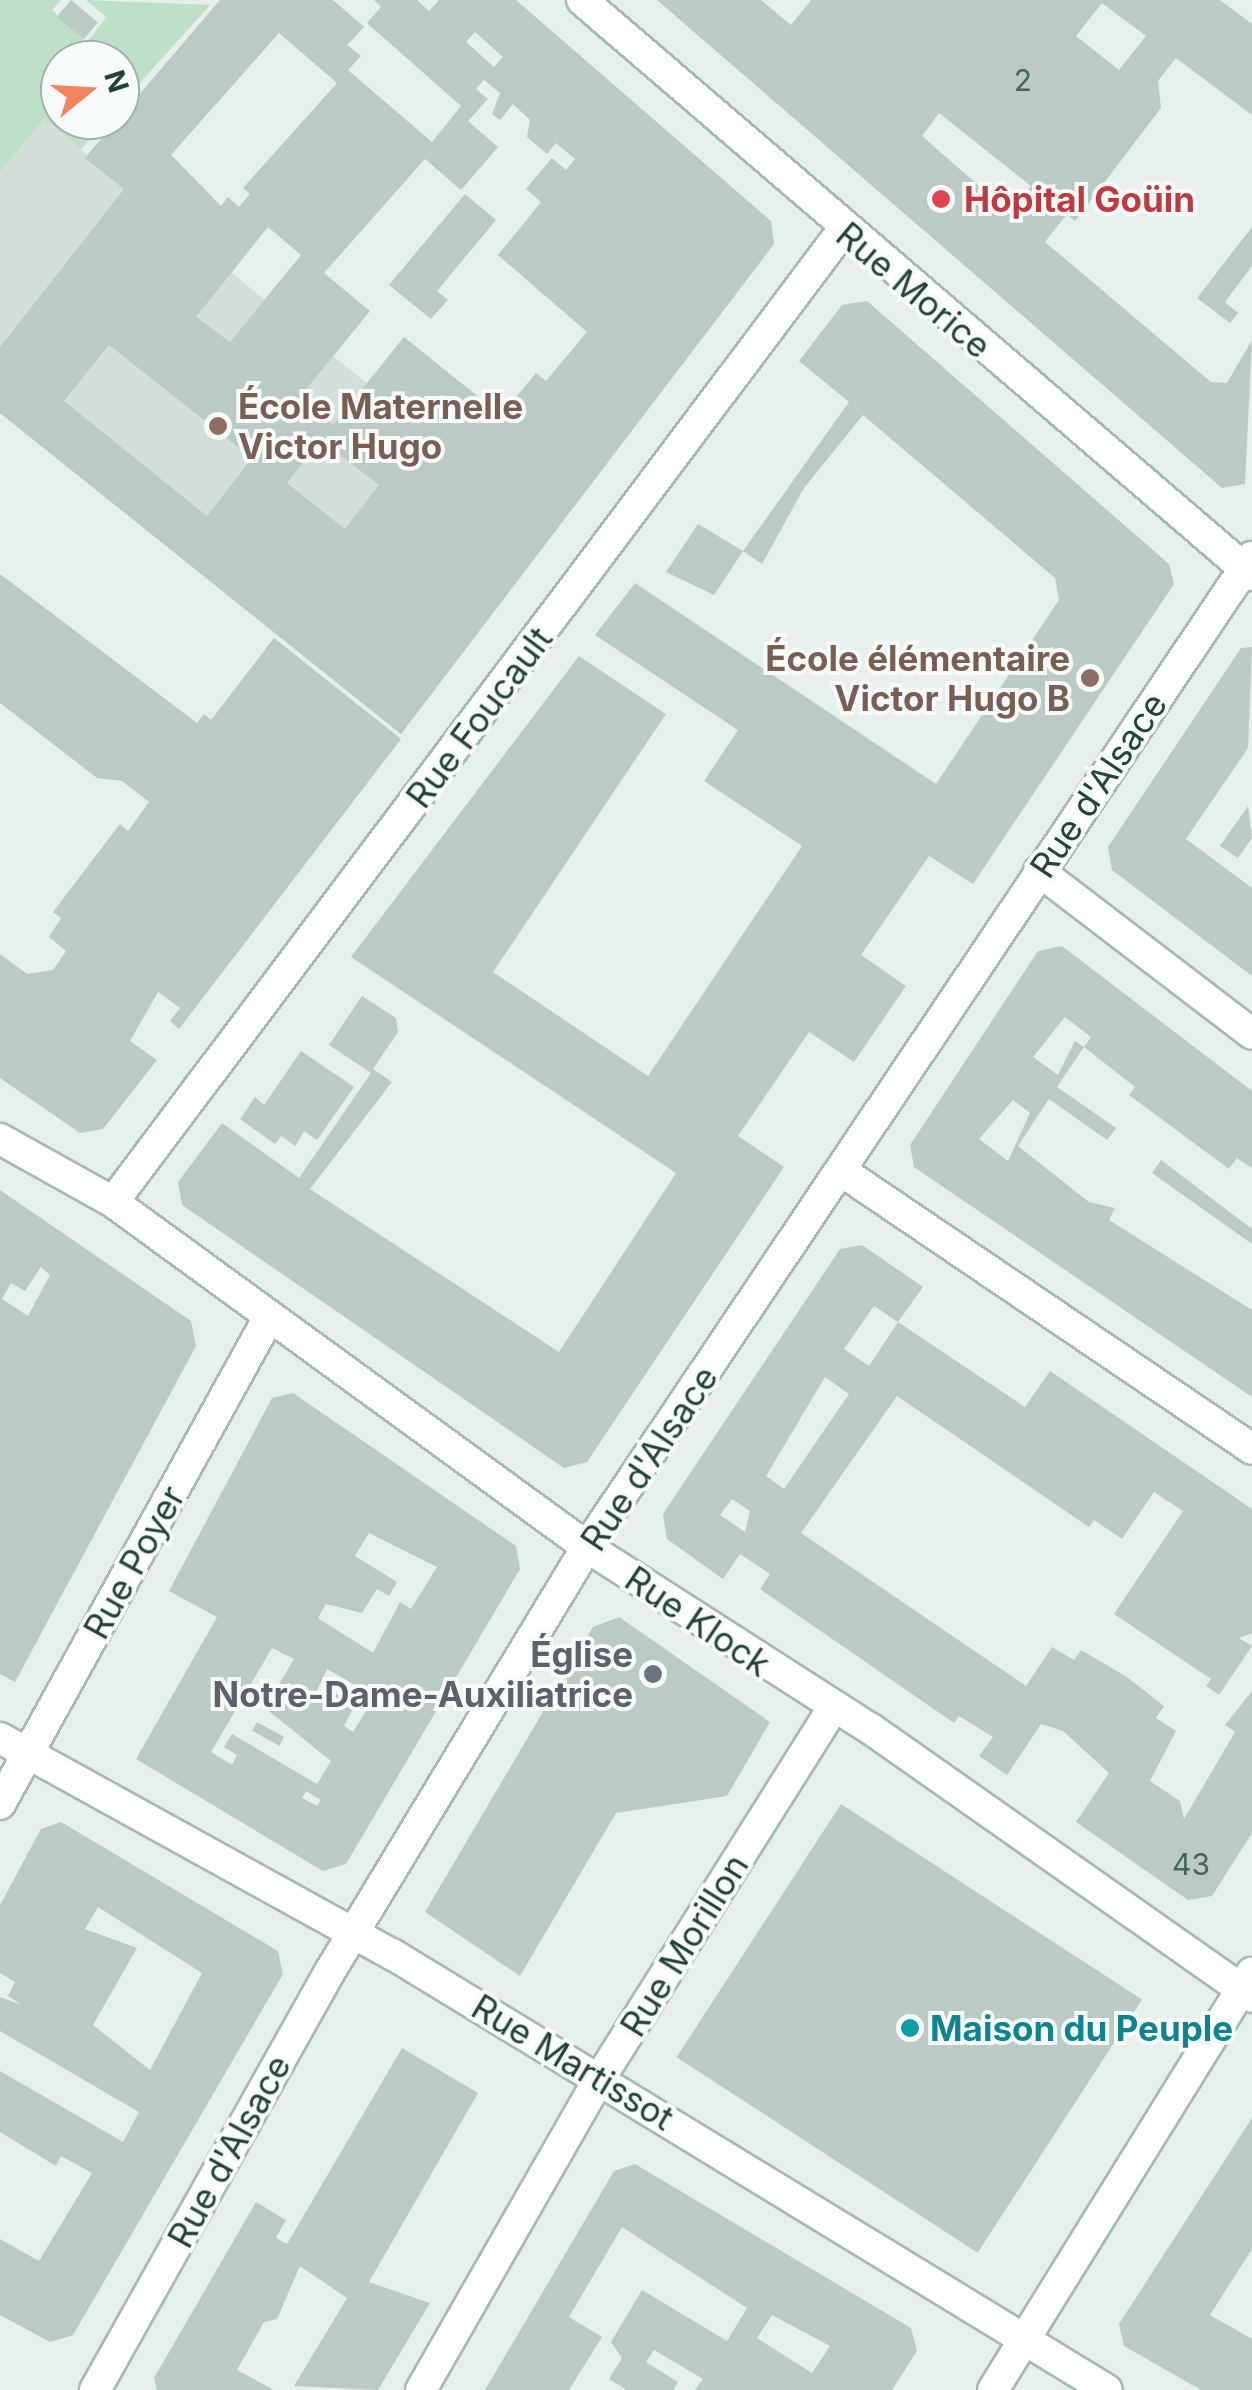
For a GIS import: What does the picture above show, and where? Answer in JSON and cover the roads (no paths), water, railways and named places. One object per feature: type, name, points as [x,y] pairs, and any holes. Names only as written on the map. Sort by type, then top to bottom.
[{"type":"street","name":"Rue Morice","points":[[582,0],[843,230],[1250,567]]},
{"type":"street","name":"Rue Foucault","points":[[113,1202],[843,230]]},
{"type":"street","name":"Rue d'Alsace","points":[[95,2390],[350,1937],[587,1546],[846,1174],[1039,870],[1250,567]]},
{"type":"street","points":[[1039,870],[1252,1034]]},
{"type":"street","name":"Rue Klock","points":[[0,1139],[113,1202],[268,1319],[587,1546],[1248,1986]]},
{"type":"street","points":[[846,1174],[1252,1449]]},
{"type":"street","name":"Rue Poyer","points":[[0,1804],[268,1319]]},
{"type":"street","name":"Rue Morillon","points":[[421,2390],[600,2078],[832,1710]]},
{"type":"street","name":"Rue Martissot","points":[[0,1738],[600,2078],[1107,2390]]},
{"type":"street","points":[[993,2390],[1248,1986]]},
{"type":"place","name":"Hôpital Goüin","points":[[941,199]]},
{"type":"place","name":"École Maternelle Victor Hugo","points":[[218,426]]},
{"type":"place","name":"École élémentaire Victor Hugo B","points":[[1090,678]]},
{"type":"place","name":"Église Notre-Dame-Auxiliatrice","points":[[653,1674]]},
{"type":"place","name":"Maison du Peuple","points":[[910,2028]]}]
